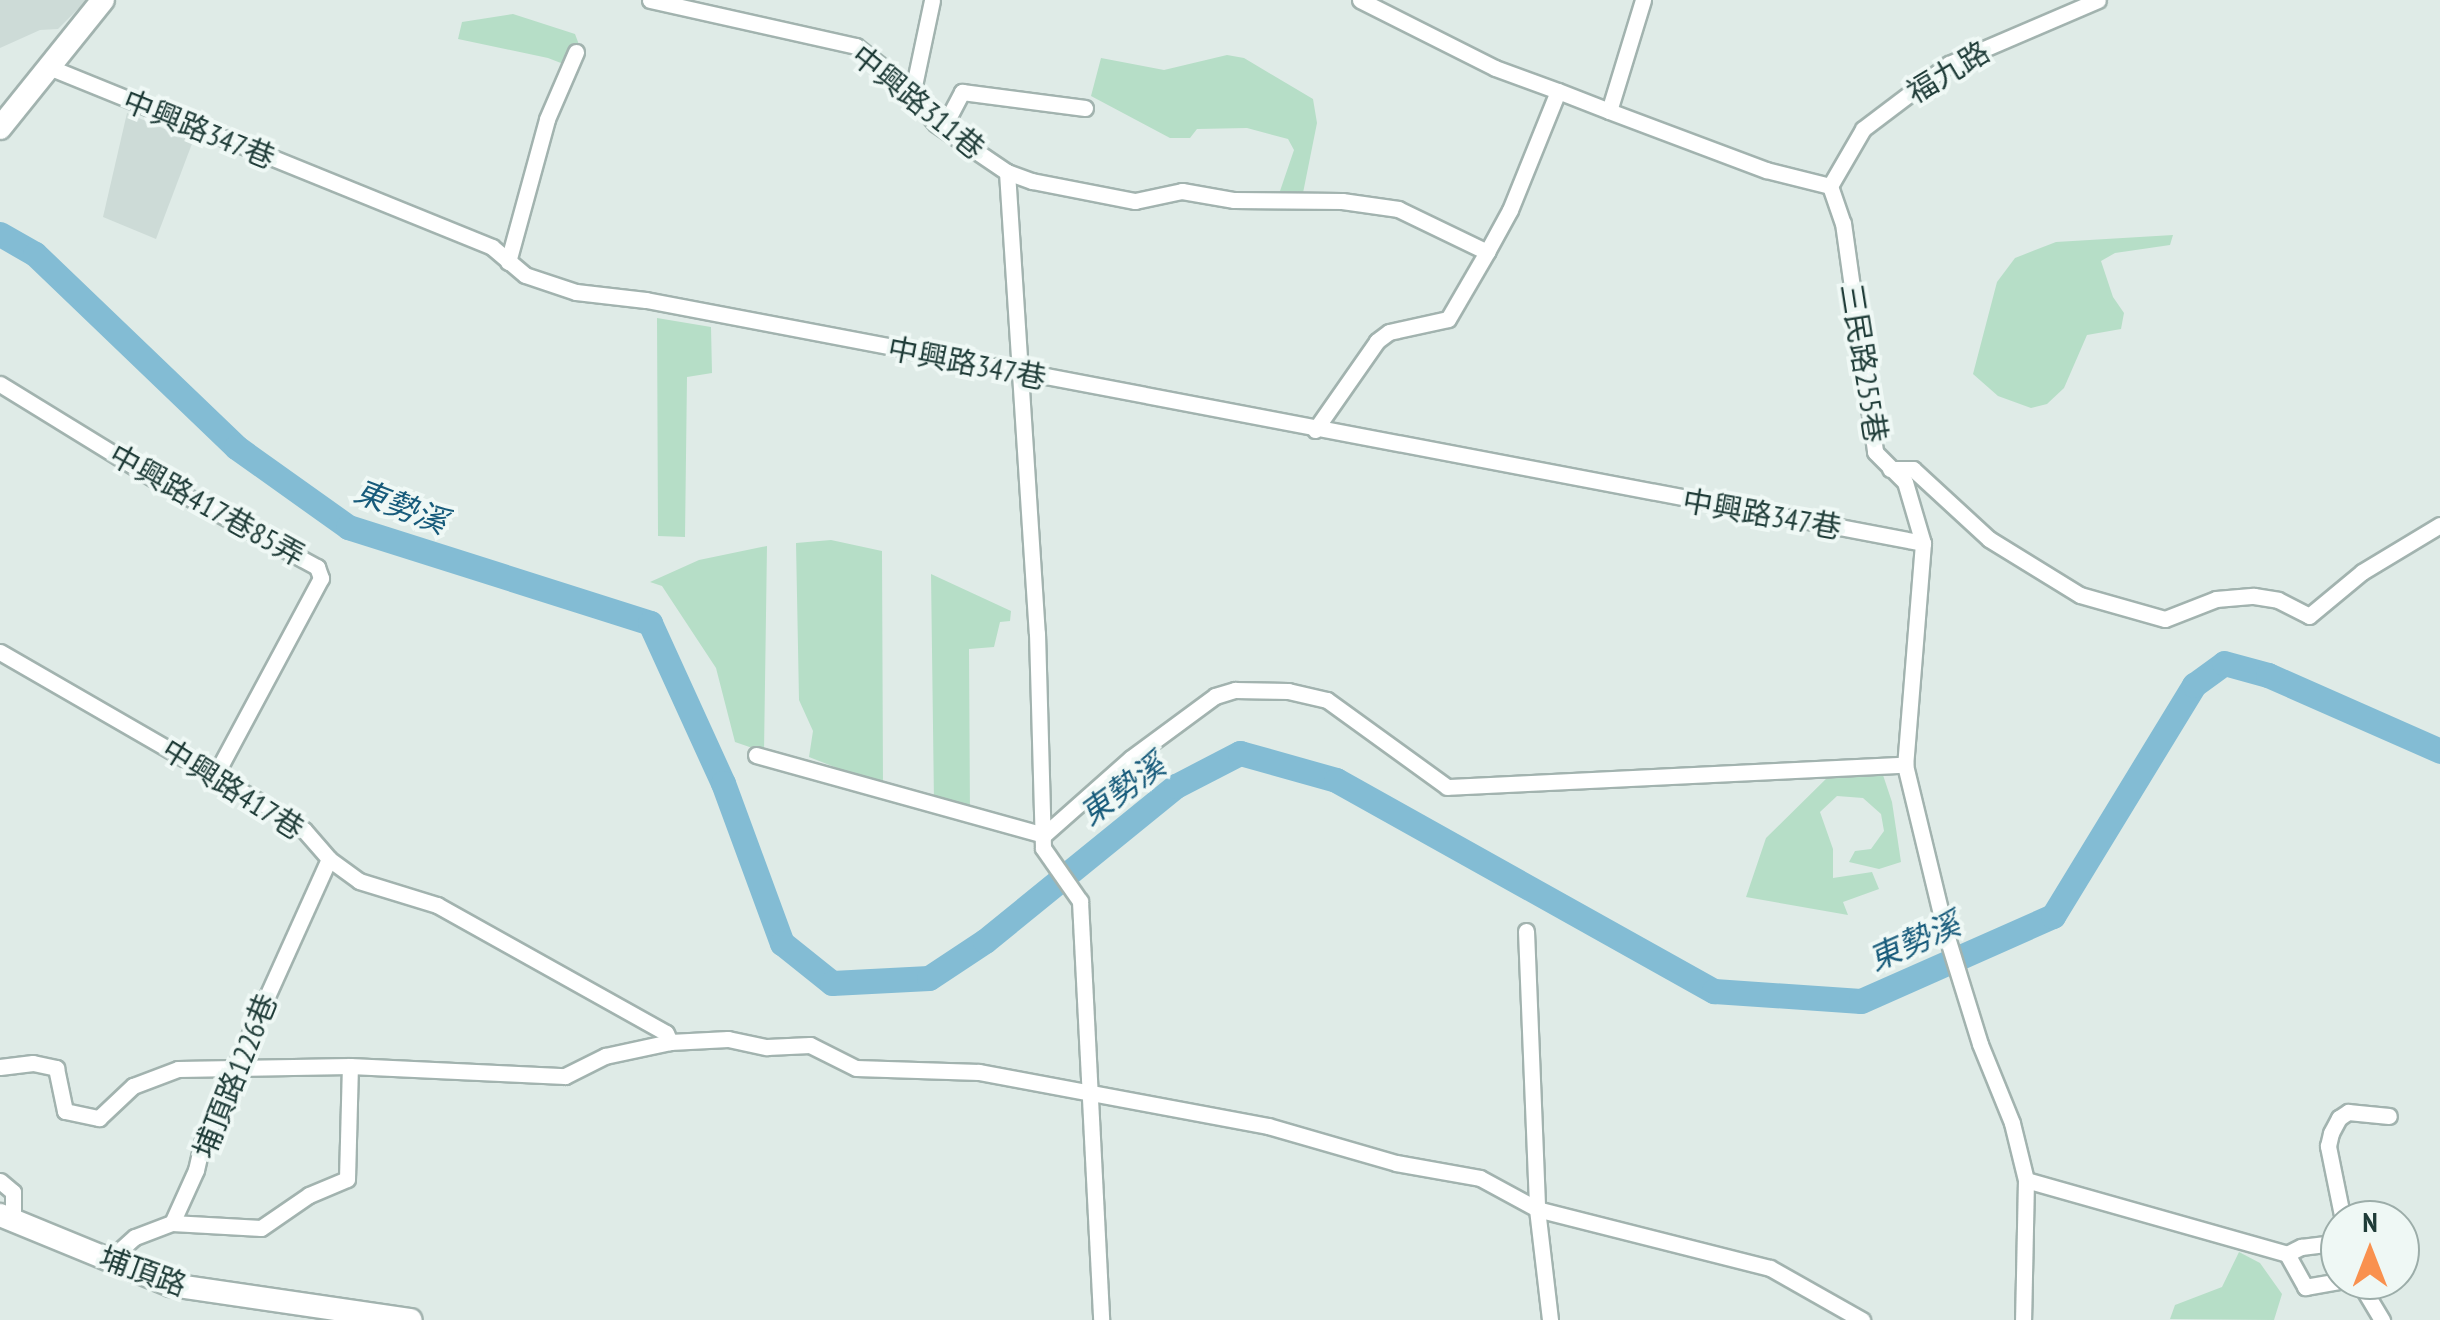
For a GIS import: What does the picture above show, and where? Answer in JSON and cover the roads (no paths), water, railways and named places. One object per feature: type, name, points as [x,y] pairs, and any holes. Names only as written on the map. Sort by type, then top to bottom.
[{"type":"street","points":[[0,128],[103,0]]},
{"type":"street","name":"中興路311巷","points":[[650,0],[856,46],[894,77],[911,100],[943,128],[1007,172]]},
{"type":"street","points":[[911,100],[932,0]]},
{"type":"street","points":[[1360,0],[1495,68],[1766,170],[1830,186]]},
{"type":"street","points":[[1609,111],[1643,0]]},
{"type":"street","name":"福九路","points":[[1830,186],[1863,129],[1949,64],[2098,0]]},
{"type":"street","points":[[508,262],[547,119],[576,52]]},
{"type":"street","name":"中興路347巷","points":[[49,68],[492,248],[525,275],[576,292],[646,300],[1923,543]]},
{"type":"street","points":[[1315,430],[1377,341],[1389,332],[1448,319],[1510,210],[1558,91]]},
{"type":"street","points":[[943,128],[962,92],[1085,108]]},
{"type":"street","points":[[1101,1320],[1087,1092],[1084,953],[1076,897],[1044,841],[1022,374],[1007,172],[1135,201],[1182,191],[1234,200],[1342,201],[1398,209],[1487,252]]},
{"type":"street","name":"三民路255巷","points":[[1830,186],[1842,224],[1874,452],[1906,482],[1923,543],[1905,765],[1946,934],[2012,1123],[2026,1180],[2022,1320]]},
{"type":"street","name":"中興路417巷85弄","points":[[0,384],[153,478],[317,567],[321,578],[216,774]]},
{"type":"street","points":[[1890,469],[1913,469],[1990,538],[2080,595],[2165,619],[2216,600],[2254,596],[2278,600],[2308,616],[2362,572],[2440,525]]},
{"type":"street","name":"中興路417巷","points":[[0,652],[216,774],[304,830],[328,859],[359,881],[437,905],[666,1033],[670,1042]]},
{"type":"street","points":[[1044,841],[1131,758],[1215,696],[1235,690],[1288,692],[1327,700],[1447,786],[1905,765]]},
{"type":"street","points":[[756,754],[1044,841]]},
{"type":"street","name":"埔頂路1226巷","points":[[172,1224],[236,1066],[328,859]]},
{"type":"street","points":[[1526,932],[1537,1209],[1550,1320]]},
{"type":"street","points":[[0,1067],[33,1063],[56,1068],[65,1111],[98,1118],[133,1086],[178,1069],[350,1066],[564,1076],[605,1056],[670,1042],[737,1039],[767,1047],[810,1045],[856,1068],[961,1070],[1087,1092],[1268,1126],[1396,1163],[1480,1178],[1537,1209],[1770,1268],[1862,1320]]},
{"type":"street","points":[[108,1260],[135,1236],[172,1224],[261,1228],[309,1195],[347,1180],[350,1066]]},
{"type":"street","points":[[2339,1200],[2328,1146],[2338,1118],[2348,1112],[2389,1116]]},
{"type":"street","points":[[2026,1180],[2287,1254],[2320,1245]]},
{"type":"street","points":[[0,1181],[12,1192],[6,1217]]},
{"type":"street","name":"埔頂路","points":[[6,1217],[171,1286],[410,1320]]},
{"type":"street","points":[[2287,1254],[2305,1287],[2320,1284]]},
{"type":"waterway","name":"東勢溪","points":[[0,234],[35,254],[236,447],[348,527],[650,623],[723,783],[782,943],[832,983],[929,978],[985,941],[1176,786],[1240,753],[1336,780],[1714,991],[1861,1001],[2053,916],[2194,685],[2224,663],[2268,675],[2440,751]]}]
